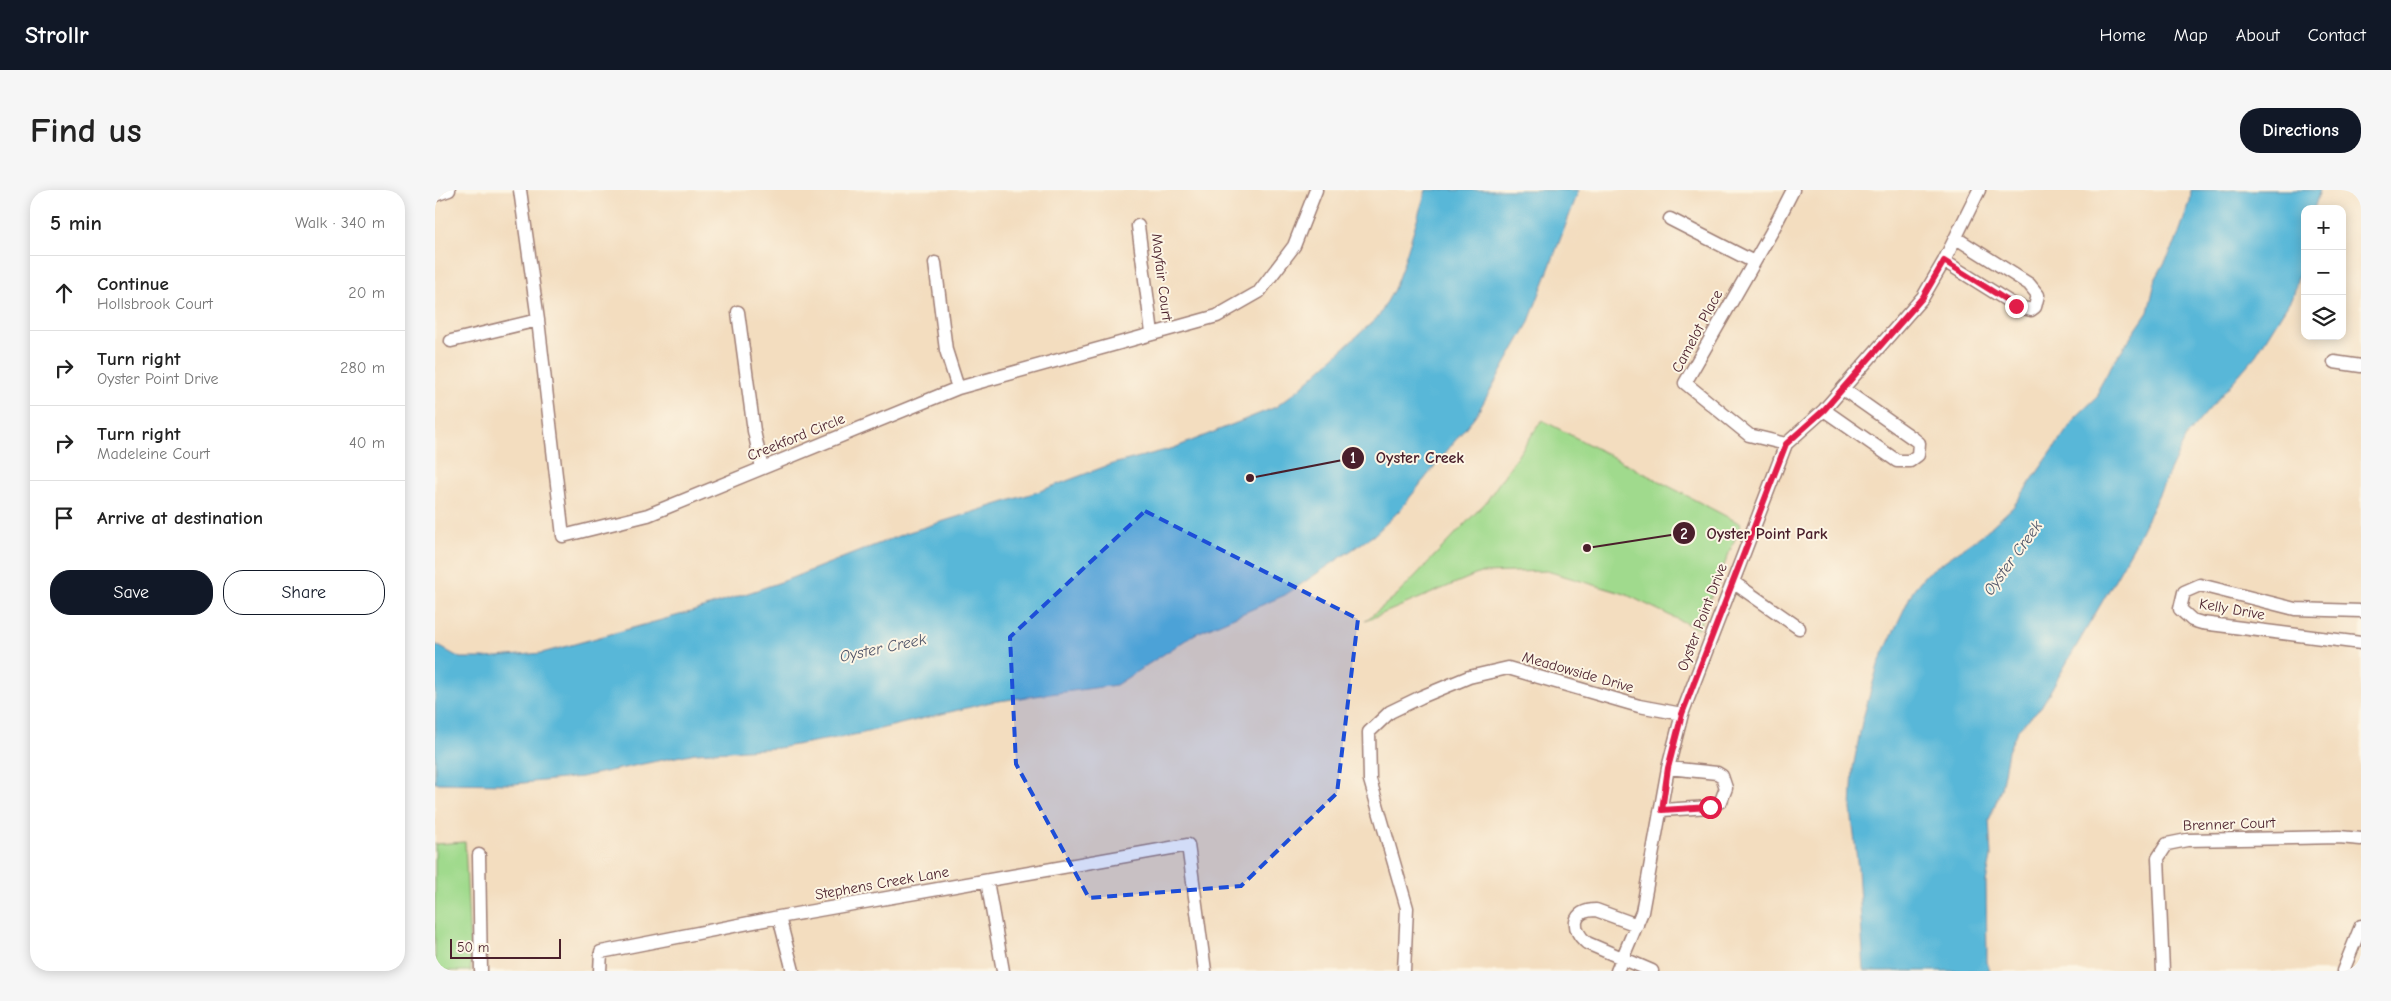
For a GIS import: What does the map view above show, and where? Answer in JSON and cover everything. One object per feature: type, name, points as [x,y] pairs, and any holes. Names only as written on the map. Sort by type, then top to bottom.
[{"type":"street","points":[[435,195],[449,190]]},
{"type":"street","name":"Creekford Circle","points":[[520,190],[538,320],[563,536],[648,515],[958,388],[1217,316],[1259,292],[1294,246],[1316,190]]},
{"type":"street","name":"Camelot Place","points":[[1786,444],[1749,435],[1685,383],[1793,190]]},
{"type":"street","name":"Oyster Point Drive","points":[[1617,971],[1642,912],[1662,810],[1668,768],[1682,714],[1786,444],[1824,410],[1923,297],[1944,261],[1979,190]]},
{"type":"street","points":[[1670,219],[1754,262]]},
{"type":"street","name":"Mayfair Court","points":[[1139,226],[1152,333]]},
{"type":"street","points":[[1944,261],[2016,306],[2031,310],[2035,307],[2038,295],[2029,284],[1956,238]]},
{"type":"street","points":[[935,263],[946,350],[958,388]]},
{"type":"street","points":[[738,312],[754,430],[762,468]]},
{"type":"street","points":[[451,341],[538,320]]},
{"type":"street","points":[[2335,362],[2361,366]]},
{"type":"street","points":[[1824,410],[1897,460],[1910,461],[1918,455],[1919,443],[1843,389]]},
{"type":"street","points":[[1733,582],[1799,628]]},
{"type":"street","name":"Kelly Drive","points":[[2361,611],[2295,609],[2199,585],[2184,592],[2179,609],[2197,622],[2361,643]]},
{"type":"street","name":"Meadowside Drive","points":[[1404,971],[1407,908],[1370,780],[1369,732],[1390,712],[1469,677],[1508,668],[1639,706],[1682,714]]},
{"type":"street","points":[[1662,810],[1710,807],[1721,801],[1726,788],[1722,776],[1717,772],[1668,768]]},
{"type":"street","name":"Brenner Court","points":[[2163,971],[2158,858],[2167,844],[2187,840],[2339,837],[2361,840]]},
{"type":"street","name":"Stephens Creek Lane","points":[[600,971],[601,952],[779,917],[1188,844],[1205,971]]},
{"type":"street","points":[[479,855],[481,971]]},
{"type":"street","points":[[987,881],[1003,971]]},
{"type":"street","points":[[1637,925],[1597,910],[1584,911],[1579,915],[1576,925],[1579,936],[1587,943],[1652,971]]},
{"type":"street","points":[[779,917],[793,971]]},
{"type":"street","points":[[2343,971],[2357,950],[2361,926]]},
{"type":"highlighted area","points":[[1145,511],[1358,619],[1337,793],[1241,886],[1089,898],[1016,764],[1010,637]]},
{"type":"green space","points":[[1542,420],[1741,524],[1698,629],[1625,594],[1547,571],[1480,573],[1365,621],[1398,594],[1486,502]]},
{"type":"green space","points":[[465,842],[471,971],[435,971],[435,844]]},
{"type":"water","name":"Oyster Creek","points":[[1426,190],[1579,190],[1528,324],[1478,412],[1399,511],[1374,535],[1285,595],[1195,634],[1116,685],[991,702],[859,734],[778,748],[695,753],[581,777],[513,784],[435,783],[435,644],[460,658],[486,658],[542,653],[694,611],[784,581],[906,533],[1040,491],[1109,465],[1174,448],[1276,407],[1299,389],[1379,316],[1394,289],[1403,265]]},
{"type":"water","name":"Oyster Creek","points":[[2191,190],[2320,190],[2315,205],[2301,205],[2301,264],[2294,294],[2256,355],[2187,435],[2135,544],[2109,590],[2041,707],[2018,729],[2008,751],[2001,789],[1989,820],[1991,857],[1986,882],[1987,962],[1990,971],[1864,971],[1858,869],[1851,809],[1853,768],[1862,722],[1878,665],[1913,590],[1926,574],[1982,535],[2013,507],[2076,417],[2098,396],[2099,388],[2113,363],[2148,312],[2156,278],[2175,244],[2190,202]]},
{"type":"place","name":"Oyster Creek","points":[[1250,478]]},
{"type":"place","name":"Oyster Point Park","points":[[1587,548]]},
{"type":"route","points":[[1710,807],[1662,810],[1668,768],[1682,714],[1786,444],[1824,410],[1923,297],[1944,261],[2016,306]]}]
